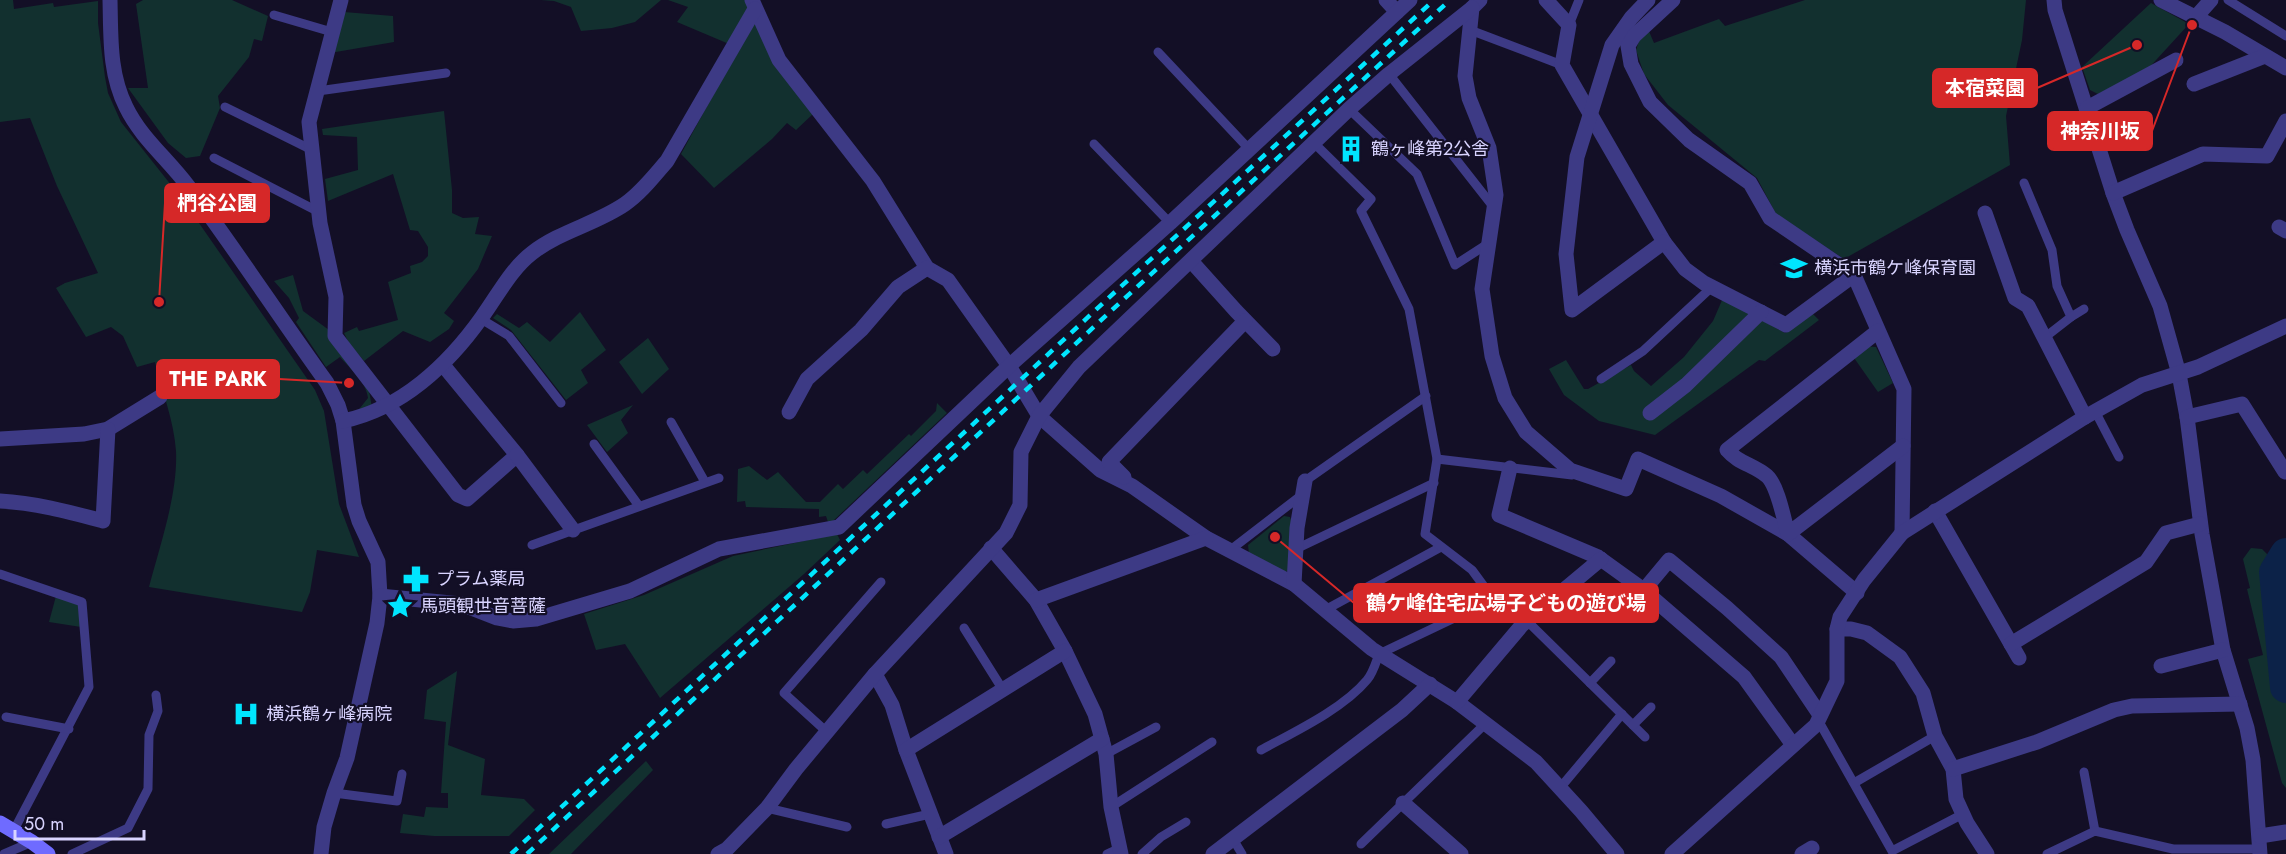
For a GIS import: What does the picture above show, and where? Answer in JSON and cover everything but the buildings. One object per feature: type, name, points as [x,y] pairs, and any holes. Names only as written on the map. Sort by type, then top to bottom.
[{"type":"street","points":[[110,0],[112,60],[117,84],[126,107],[139,129],[187,184],[327,383],[343,421],[354,505],[378,562],[380,596],[377,623],[348,758],[324,827],[321,854]]},
{"type":"street","points":[[341,0],[309,122],[319,212],[336,297],[335,336],[458,495],[467,499],[517,455]]},
{"type":"street","points":[[1386,0],[1397,12]]},
{"type":"street","points":[[380,596],[461,604],[496,618],[513,621],[536,619],[630,591],[719,549],[839,527],[1009,366],[1170,223],[1410,0]]},
{"type":"street","points":[[1546,0],[1569,25],[1562,66],[1664,242],[1685,269],[1786,325],[1854,275]]},
{"type":"street","points":[[1648,0],[1629,32],[1628,46],[1631,64],[1650,102],[1689,140],[1750,183],[1770,218],[1854,275],[1904,389],[1902,532]]},
{"type":"street","points":[[1664,242],[1572,310],[1566,254],[1577,157],[1612,45],[1673,0]]},
{"type":"street","points":[[2054,0],[2055,10],[2113,193],[2160,306],[2179,374],[2187,417],[2200,524],[2223,650],[2247,728],[2253,760],[2260,846],[2286,832]]},
{"type":"street","points":[[2161,0],[2225,32],[2286,68]]},
{"type":"street","points":[[2195,18],[2211,0]]},
{"type":"street","points":[[343,421],[367,416],[415,387],[443,365],[481,319],[517,267],[532,253],[551,240],[626,203],[648,183],[667,161],[754,4]]},
{"type":"street","points":[[754,4],[778,60],[873,181],[927,268],[948,280],[1009,366],[1039,416],[1100,470],[1132,486],[1228,551],[1294,584],[1379,654],[1457,702],[1536,762],[1617,854]]},
{"type":"street","points":[[1476,4],[1470,30],[1465,76],[1469,98],[1489,148],[1496,195],[1482,289],[1492,356],[1505,398],[1526,432],[1570,470],[1626,489],[1638,459],[1721,496],[1788,534],[1857,593]]},
{"type":"street","points":[[718,854],[728,849],[767,808],[795,769],[876,674],[1006,533],[1020,505],[1021,453],[1039,416],[1079,367],[1192,262],[1349,109],[1476,4]]},
{"type":"street","points":[[2194,84],[2265,56]]},
{"type":"street","points":[[2087,108],[2176,60]]},
{"type":"street","points":[[2113,193],[2203,154],[2267,156],[2286,121]]},
{"type":"street","points":[[1985,213],[2015,298],[2028,306],[2044,338],[2090,414]]},
{"type":"street","points":[[1192,262],[1273,349]]},
{"type":"street","points":[[789,412],[807,379],[861,330],[898,287],[927,268]]},
{"type":"street","points":[[1650,413],[1686,385],[1761,312]]},
{"type":"street","points":[[1132,486],[1109,462],[1245,321]]},
{"type":"street","points":[[1672,854],[1793,745],[1819,718],[1837,681],[1837,629],[1840,617],[1864,580],[1902,532],[2090,414],[2142,385],[2179,374],[2286,326]]},
{"type":"street","points":[[1788,534],[1773,486],[1767,476],[1733,458],[1727,450],[1878,330]]},
{"type":"street","points":[[443,365],[517,455],[573,530]]},
{"type":"street","points":[[0,439],[84,434],[108,429],[160,397]]},
{"type":"street","points":[[2187,417],[2242,404],[2285,472]]},
{"type":"street","points":[[0,501],[57,508],[103,521],[108,429]]},
{"type":"street","points":[[1788,534],[1903,446]]},
{"type":"street","points":[[1510,468],[1499,515],[1601,559],[1644,590],[1744,677],[1793,745]]},
{"type":"street","points":[[1294,584],[1304,487]]},
{"type":"street","points":[[1935,511],[2019,658]]},
{"type":"street","points":[[2011,644],[2146,562],[2166,533],[2200,524]]},
{"type":"street","points":[[1036,600],[1206,538]]},
{"type":"street","points":[[991,548],[1036,600],[1065,651],[1095,714],[1104,747],[1116,852]]},
{"type":"street","points":[[1457,702],[1527,621],[1601,559]]},
{"type":"street","points":[[1644,590],[1669,560],[1781,657],[1819,718]]},
{"type":"street","points":[[1837,629],[1851,628],[1867,633],[1900,657],[1923,693],[1935,736],[1953,769],[1956,799],[1987,854]]},
{"type":"street","points":[[2161,666],[2223,650]]},
{"type":"street","points":[[906,750],[1065,651]]},
{"type":"street","points":[[876,674],[892,705],[906,750],[946,854]]},
{"type":"street","points":[[1213,854],[1402,710],[1430,684]]},
{"type":"street","points":[[1953,769],[2037,742],[2114,710],[2132,706],[2240,704]]},
{"type":"street","points":[[939,837],[1104,747]]},
{"type":"street","points":[[1403,803],[1461,854]]},
{"type":"street","points":[[0,823],[48,854]]},
{"type":"lane","points":[[1569,25],[1579,0]]},
{"type":"lane","points":[[2228,0],[2286,36]]},
{"type":"lane","points":[[274,15],[332,32]]},
{"type":"lane","points":[[1470,30],[1562,66]]},
{"type":"lane","points":[[1158,52],[1249,149]]},
{"type":"lane","points":[[318,91],[446,73]]},
{"type":"lane","points":[[1389,74],[1495,209]]},
{"type":"lane","points":[[225,106],[312,150]]},
{"type":"lane","points":[[1349,109],[1417,174],[1455,265],[1489,243]]},
{"type":"lane","points":[[1261,750],[1314,721],[1340,703],[1368,679],[1379,654],[1465,613],[1480,596],[1482,585],[1472,570],[1425,534],[1437,459],[1409,309],[1360,211],[1371,199],[1314,143]]},
{"type":"lane","points":[[1094,144],[1170,223]]},
{"type":"lane","points":[[214,158],[319,212]]},
{"type":"lane","points":[[2024,183],[2052,250],[2057,286],[2071,317]]},
{"type":"lane","points":[[1601,379],[1642,351],[1713,286]]},
{"type":"lane","points":[[2044,338],[2084,309]]},
{"type":"lane","points":[[481,319],[509,336],[561,403]]},
{"type":"lane","points":[[1228,551],[1304,487],[1426,396]]},
{"type":"lane","points":[[2090,414],[2118,457]]},
{"type":"lane","points":[[671,422],[705,482]]},
{"type":"lane","points":[[594,444],[639,506]]},
{"type":"lane","points":[[1437,459],[1562,473],[1626,489]]},
{"type":"lane","points":[[532,545],[718,478]]},
{"type":"lane","points":[[1296,549],[1434,483]]},
{"type":"lane","points":[[1325,610],[1441,548]]},
{"type":"lane","points":[[0,574],[82,602],[90,687],[14,830]]},
{"type":"lane","points":[[828,733],[784,693],[881,582]]},
{"type":"lane","points":[[1527,621],[1645,737]]},
{"type":"lane","points":[[964,628],[1003,690]]},
{"type":"lane","points":[[1590,683],[1611,661]]},
{"type":"lane","points":[[72,854],[128,828],[148,789],[148,735],[158,711],[156,695]]},
{"type":"lane","points":[[1633,725],[1651,707]]},
{"type":"lane","points":[[1560,788],[1622,714]]},
{"type":"lane","points":[[6,717],[69,729]]},
{"type":"lane","points":[[1819,718],[1892,851],[1963,814]]},
{"type":"lane","points":[[1361,844],[1485,724]]},
{"type":"lane","points":[[1104,747],[1156,727]]},
{"type":"lane","points":[[1854,783],[1935,736]]},
{"type":"lane","points":[[1111,807],[1212,742]]},
{"type":"lane","points":[[2084,772],[2095,831]]},
{"type":"lane","points":[[334,793],[397,801],[402,774]]},
{"type":"lane","points":[[767,808],[847,827]]},
{"type":"lane","points":[[886,824],[930,814]]},
{"type":"lane","points":[[1142,854],[1161,837],[1186,822]]},
{"type":"lane","points":[[2047,854],[2095,831],[2173,849],[2260,846]]},
{"type":"lane","points":[[1233,839],[1242,854]]},
{"type":"lane","points":[[4,854],[32,842]]},
{"type":"green space","points":[[0,0],[13,0],[14,9],[53,3],[54,7],[98,1],[98,23],[108,93],[121,122],[183,200],[315,390],[324,411],[339,504],[359,557],[317,550],[310,592],[302,612],[149,587],[174,484],[176,451],[170,417],[155,362],[137,367],[123,336],[111,327],[86,337],[56,288],[98,273],[57,186],[30,118],[0,122]]},
{"type":"green space","points":[[143,0],[232,0],[268,16],[262,41],[254,39],[249,57],[218,96],[220,108],[200,156],[186,158],[168,143],[128,88],[148,88],[136,4]]},
{"type":"green space","points":[[541,0],[661,0],[635,22],[612,28],[581,31],[571,7],[554,1]]},
{"type":"green space","points":[[668,0],[748,0],[750,8],[729,44],[677,22],[688,7]]},
{"type":"green space","points":[[1805,0],[2026,0],[2022,40],[2006,116],[2010,165],[1844,259],[1776,214],[1757,178],[1668,105],[1644,74],[1636,50],[1640,38],[1648,29],[1654,43],[1719,19],[1725,26]]},
{"type":"green space","points":[[2151,3],[2189,24],[2146,71],[2098,94],[2090,90],[2082,67]]},
{"type":"green space","points":[[344,12],[393,16],[394,42],[330,53]]},
{"type":"green space","points":[[755,18],[814,113],[796,130],[787,123],[772,139],[714,188],[681,154]]},
{"type":"green space","points":[[444,111],[452,213],[463,218],[479,217],[475,234],[492,236],[478,269],[444,313],[454,321],[449,329],[430,342],[403,331],[364,361],[344,333],[357,327],[359,331],[398,320],[388,282],[411,273],[410,266],[422,262],[428,256],[428,247],[418,231],[410,230],[393,174],[328,201],[325,179],[358,170],[357,137],[323,135],[322,129]]},
{"type":"green space","points":[[293,275],[303,311],[329,330],[369,390],[372,408],[356,413],[368,398],[361,381],[340,357],[326,367],[296,322],[299,318],[289,298],[274,281]]},
{"type":"green space","points":[[1723,298],[1785,333],[1813,314],[1819,320],[1765,361],[1759,360],[1655,435],[1599,421],[1564,395],[1549,369],[1566,360],[1584,389],[1588,389],[1631,365],[1634,371],[1651,386],[1684,357],[1713,321]]},
{"type":"green space","points":[[580,312],[606,350],[581,370],[588,383],[566,400],[511,330],[493,318],[497,314],[519,328],[527,322],[550,342]]},
{"type":"green space","points":[[648,338],[669,369],[642,394],[619,362]]},
{"type":"green space","points":[[1864,346],[1876,347],[1893,383],[1878,392],[1852,355]]},
{"type":"green space","points":[[937,403],[947,413],[833,521],[828,522],[826,516],[819,517],[819,509],[746,507],[745,501],[737,502],[738,469],[749,466],[767,480],[778,472],[806,502],[820,502],[838,484],[843,489],[863,470],[867,474],[936,411]]},
{"type":"green space","points":[[633,405],[621,420],[628,433],[607,452],[587,425]]},
{"type":"green space","points":[[1284,516],[1290,517],[1292,523],[1289,571],[1284,572],[1249,554],[1248,545]]},
{"type":"green space","points":[[837,534],[840,540],[804,574],[660,698],[625,644],[596,650],[584,614],[644,595],[733,556]]},
{"type":"green space","points":[[2251,548],[2262,549],[2269,556],[2266,585],[2286,593],[2286,788],[2282,783],[2248,659],[2263,655],[2247,589],[2250,588],[2243,559]]},
{"type":"green space","points":[[56,596],[78,605],[81,627],[49,622]]},
{"type":"green space","points":[[457,671],[448,745],[485,759],[481,795],[524,799],[535,810],[509,836],[434,836],[400,833],[403,814],[424,817],[426,807],[448,808],[448,793],[441,793],[446,722],[424,719],[427,690]]},
{"type":"green space","points":[[646,761],[653,770],[571,854],[549,854]]},
{"type":"waterway","points":[[2286,554],[2275,572],[2286,687]]},
{"type":"railway","points":[[511,854],[1115,292],[1434,0]]},
{"type":"railway","points":[[527,854],[1112,310],[1450,0]]},
{"type":"place","name":"神奈川坂","points":[[2192,25]]},
{"type":"place","name":"本宿菜園","points":[[2137,45]]},
{"type":"place","name":"鶴ヶ峰第2公舎","points":[[1351,149]]},
{"type":"place","name":"横浜市鶴ケ峰保育園","points":[[1794,268]]},
{"type":"place","name":"椚谷公園","points":[[159,302]]},
{"type":"place","name":"THE PARK","points":[[349,383]]},
{"type":"place","name":"鶴ケ峰住宅広場子どもの遊び場","points":[[1275,537]]},
{"type":"place","name":"プラム薬局","points":[[416,579]]},
{"type":"place","name":"馬頭観世音菩薩","points":[[400,606]]},
{"type":"place","name":"横浜鶴ヶ峰病院","points":[[246,714]]}]
